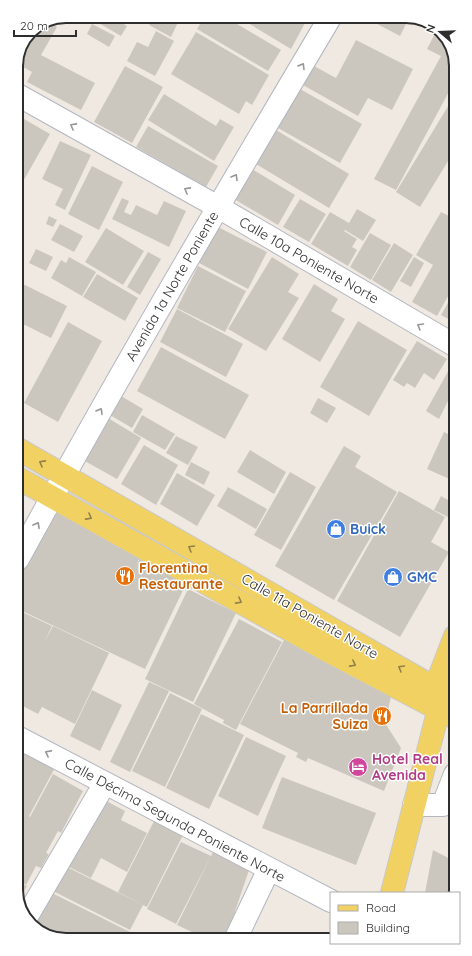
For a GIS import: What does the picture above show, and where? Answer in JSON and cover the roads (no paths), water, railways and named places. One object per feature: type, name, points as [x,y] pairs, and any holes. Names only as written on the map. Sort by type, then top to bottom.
[{"type":"main road","name":"Calle 11a Poniente Norte","points":[[23,453],[332,628],[446,703]]},
{"type":"main road","name":"Calle 11a Poniente Norte","points":[[23,481],[322,648],[446,703]]},
{"type":"main road","points":[[322,648],[332,628]]},
{"type":"main road","points":[[392,892],[414,805],[446,703],[449,681]]},
{"type":"street","name":"Avenida 1a Norte Poniente","points":[[23,550],[64,475],[218,207],[327,23]]},
{"type":"street","name":"Calle 10a Poniente Norte","points":[[23,98],[218,207],[449,343]]},
{"type":"street","name":"Calle Décima Segunda Poniente Norte","points":[[23,740],[330,900]]},
{"type":"street","points":[[29,912],[104,783]]},
{"type":"street","points":[[414,805],[443,805],[449,791]]},
{"type":"street","points":[[238,933],[269,869]]},
{"type":"place","name":"Buick","points":[[336,529]]},
{"type":"place","name":"Florentina Restaurante","points":[[125,576]]},
{"type":"place","name":"GMC","points":[[393,577]]},
{"type":"place","name":"La Parrillada Suiza","points":[[382,716]]},
{"type":"place","name":"Hotel Real Avenida","points":[[358,767]]}]
